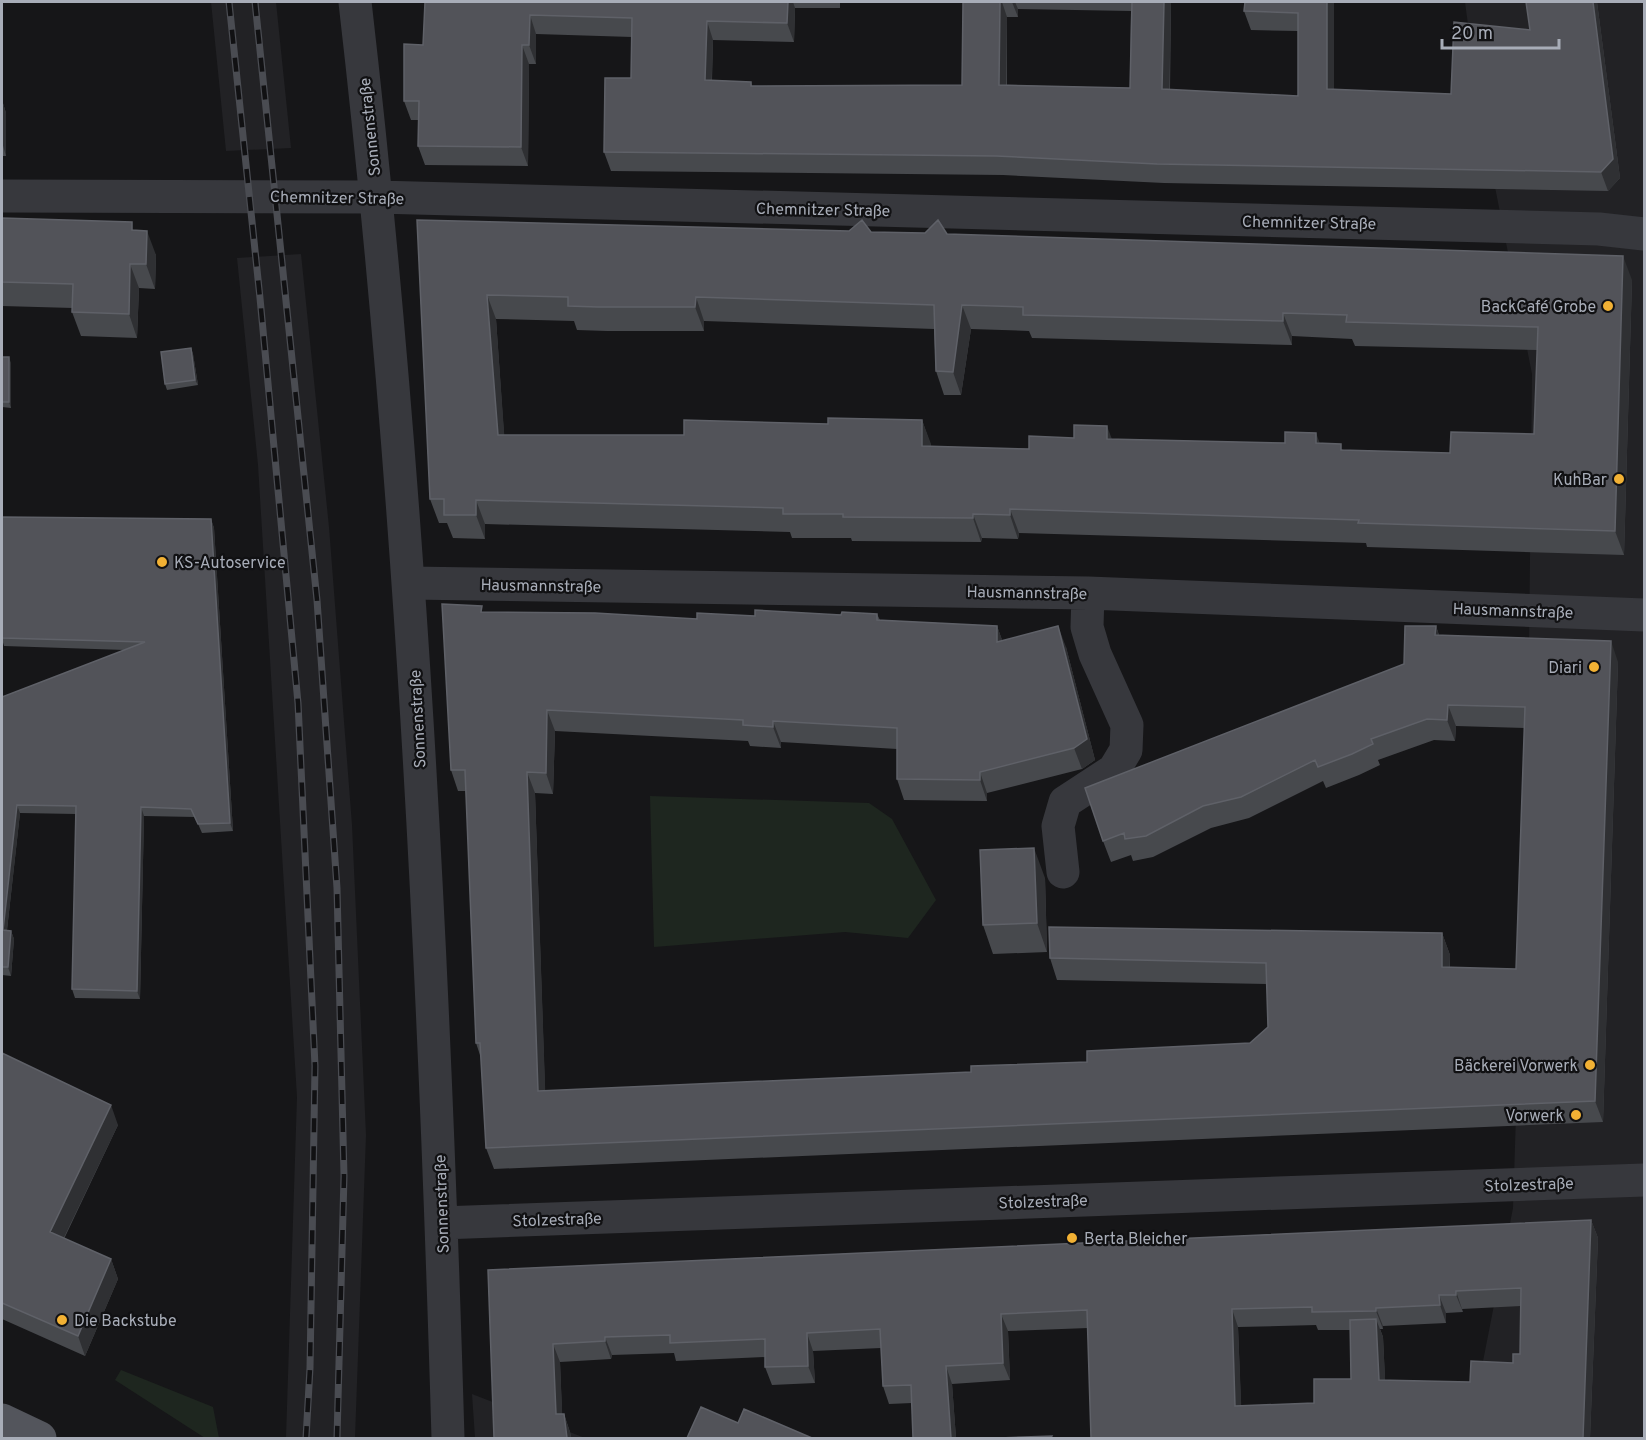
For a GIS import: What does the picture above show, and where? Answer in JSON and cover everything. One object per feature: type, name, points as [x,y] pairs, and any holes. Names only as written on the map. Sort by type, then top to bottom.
[{"type":"main road","points":[[2,1420],[40,1438]]},
{"type":"street","name":"Sonnenstraße","points":[[355,2],[377,197],[410,583],[441,1223],[448,1438]]},
{"type":"street","name":"Chemnitzer Straße","points":[[2,196],[377,197],[1599,229],[1644,234]]},
{"type":"street","name":"Hausmannstraße","points":[[410,583],[1088,593],[1644,615]]},
{"type":"street","points":[[1063,872],[1058,826],[1065,802],[1114,770],[1126,750],[1127,725],[1095,654],[1087,627],[1088,593]]},
{"type":"street","name":"Stolzestraße","points":[[441,1223],[1644,1180]]},
{"type":"shaded area","points":[[211,2],[276,2],[291,148],[226,151]]},
{"type":"shaded area","points":[[1465,2],[1644,2],[1644,1438],[1468,1438],[1513,1208],[1528,742],[1532,374],[1478,101]]},
{"type":"shaded area","points":[[301,254],[329,527],[352,825],[366,1135],[355,1438],[286,1438],[297,1097],[258,465],[237,258]]},
{"type":"shaded area","points":[[650,796],[869,803],[892,819],[936,900],[908,938],[845,932],[654,947]]},
{"type":"shaded area","points":[[121,1370],[213,1407],[219,1438],[205,1438],[115,1380]]},
{"type":"shaded area","points":[[472,1394],[585,1438],[475,1438]]},
{"type":"building","points":[[425,2],[788,2],[787,23],[707,21],[705,80],[751,82],[751,86],[962,85],[963,2],[1000,2],[999,85],[1130,88],[1132,2],[1164,2],[1162,89],[1298,96],[1298,13],[1244,11],[1245,2],[1327,2],[1327,89],[1451,94],[1454,22],[1530,30],[1526,2],[1593,2],[1613,159],[1601,172],[1157,164],[996,156],[604,152],[605,78],[631,78],[632,18],[530,15],[529,45],[522,45],[521,147],[418,146],[419,101],[404,101],[404,44],[423,45]]},
{"type":"building","points":[[2,218],[132,222],[132,230],[147,231],[146,264],[130,264],[129,314],[72,312],[73,284],[2,282]]},
{"type":"building","points":[[417,220],[849,231],[862,220],[871,232],[925,233],[938,220],[947,234],[1623,256],[1615,531],[1010,509],[1010,515],[973,514],[973,518],[843,517],[843,514],[783,514],[783,508],[476,500],[476,515],[444,515],[444,499],[430,499]],"holes":[[[487,295],[568,297],[568,306],[598,307],[695,307],[696,297],[934,305],[936,371],[953,372],[962,305],[1023,307],[1023,315],[1283,321],[1283,313],[1347,315],[1346,322],[1538,327],[1534,434],[1451,432],[1450,453],[1341,450],[1341,444],[1316,443],[1316,433],[1285,432],[1285,443],[1107,439],[1107,426],[1074,425],[1074,438],[1029,436],[1029,449],[922,446],[922,420],[828,418],[828,424],[684,420],[684,435],[498,435]]]},
{"type":"building","points":[[191,348],[195,380],[165,384],[161,352]]},
{"type":"building","points":[[2,357],[9,357],[9,402],[2,402]]},
{"type":"building","points":[[2,517],[211,519],[230,823],[198,824],[191,809],[141,807],[137,991],[72,989],[76,806],[17,805],[3,930],[11,931],[8,967],[2,967],[2,697],[145,642],[2,638]]},
{"type":"building","points":[[442,604],[482,606],[481,612],[595,613],[697,619],[697,613],[755,616],[755,610],[841,615],[842,612],[877,614],[877,620],[997,626],[997,642],[1058,626],[1087,739],[1074,748],[980,772],[980,780],[897,779],[897,728],[773,721],[773,727],[743,725],[743,720],[547,710],[546,773],[527,772],[538,1091],[971,1072],[971,1066],[1087,1062],[1087,1051],[1250,1043],[1268,1027],[1266,963],[1050,958],[1049,927],[1442,933],[1442,967],[1516,969],[1525,707],[1448,705],[1447,720],[1427,719],[1371,739],[1373,744],[1318,767],[1315,760],[1241,797],[1203,806],[1146,836],[1125,839],[1124,833],[1103,841],[1085,788],[1404,664],[1405,626],[1436,626],[1435,635],[1611,641],[1595,1101],[486,1148],[480,1043],[476,1043],[465,770],[451,770]]},
{"type":"building","points":[[1034,848],[1037,923],[983,925],[980,850]]},
{"type":"building","points":[[2,1053],[111,1105],[50,1232],[111,1259],[78,1336],[2,1303]]},
{"type":"building","points":[[1591,1220],[1583,1438],[1091,1438],[1087,1310],[1001,1314],[1003,1363],[946,1366],[951,1438],[913,1438],[911,1385],[883,1386],[880,1329],[807,1333],[808,1366],[765,1367],[765,1339],[670,1343],[670,1335],[605,1337],[605,1341],[553,1344],[556,1414],[564,1414],[567,1438],[494,1438],[488,1270]],"holes":[[[1521,1288],[1520,1354],[1513,1354],[1513,1363],[1471,1361],[1470,1382],[1379,1380],[1376,1319],[1350,1320],[1351,1379],[1314,1379],[1314,1403],[1235,1406],[1232,1309],[1312,1307],[1312,1312],[1376,1311],[1376,1308],[1440,1305],[1439,1295],[1456,1295],[1456,1291]]]},
{"type":"building","points":[[701,1407],[738,1423],[744,1409],[812,1438],[687,1438]]},
{"type":"building","points":[[1052,1436],[1051,1438],[999,1438]]},
{"type":"railway","points":[[229,2],[260,298],[298,703],[315,1066],[310,1368],[306,1438]]},
{"type":"railway","points":[[255,2],[317,600],[337,888],[344,1176],[337,1438]]},
{"type":"place","name":"BackCafé Grobe","points":[[1608,306]]},
{"type":"place","name":"KuhBar","points":[[1619,479]]},
{"type":"place","name":"KS-Autoservice","points":[[162,562]]},
{"type":"place","name":"Diari","points":[[1594,667]]},
{"type":"place","name":"Bäckerei Vorwerk","points":[[1590,1065]]},
{"type":"place","name":"Vorwerk","points":[[1576,1115]]},
{"type":"place","name":"Berta Bleicher","points":[[1072,1238]]},
{"type":"place","name":"Die Backstube","points":[[62,1320]]}]
